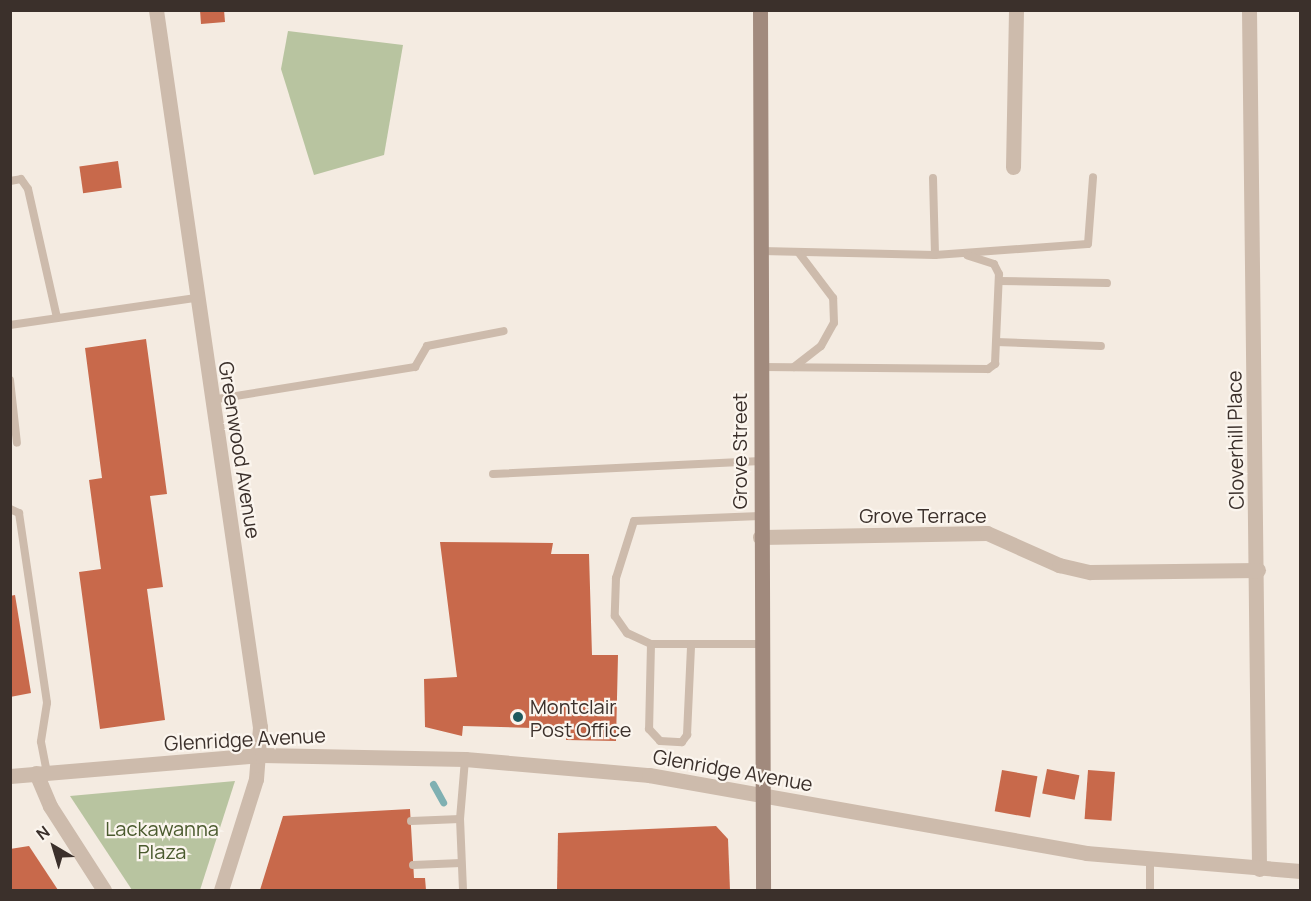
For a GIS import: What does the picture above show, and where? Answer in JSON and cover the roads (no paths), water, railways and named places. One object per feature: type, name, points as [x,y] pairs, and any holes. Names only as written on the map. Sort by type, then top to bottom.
[{"type":"main road","name":"Grove Street","points":[[760,10],[760,797],[763,891]]},
{"type":"street","name":"Greenwood Avenue","points":[[156,10],[262,755],[221,891]]},
{"type":"street","points":[[1013,167],[1016,10]]},
{"type":"street","name":"Cloverhill Place","points":[[1249,10],[1259,869]]},
{"type":"street","name":"Grove Terrace","points":[[760,537],[987,533],[1059,565],[1090,572],[1257,570]]},
{"type":"street","name":"Glenridge Avenue","points":[[10,776],[262,755],[465,759],[649,775],[760,797],[1150,861],[1300,871]]},
{"type":"street","points":[[41,773],[56,817],[104,891]]},
{"type":"lane","points":[[933,177],[935,255]]},
{"type":"lane","points":[[760,251],[935,255],[1088,244],[1093,177]]},
{"type":"lane","points":[[10,181],[21,179],[28,189],[57,318]]},
{"type":"lane","points":[[793,367],[821,346],[834,323],[832,298],[799,253]]},
{"type":"lane","points":[[760,367],[987,369],[995,364],[999,281],[994,264],[964,254]]},
{"type":"lane","points":[[999,281],[1107,283]]},
{"type":"lane","points":[[10,325],[196,298]]},
{"type":"lane","points":[[211,400],[416,367],[427,346],[504,331]]},
{"type":"lane","points":[[996,342],[1101,346]]},
{"type":"lane","points":[[10,380],[17,443]]},
{"type":"lane","points":[[493,474],[760,461]]},
{"type":"lane","points":[[10,509],[19,513],[47,703],[41,742],[41,773]]},
{"type":"lane","points":[[760,516],[634,521],[616,578],[615,616],[627,633],[651,644],[691,646],[761,644]]},
{"type":"lane","points":[[651,644],[649,729],[660,741],[682,742],[687,735],[691,646]]},
{"type":"lane","points":[[463,891],[460,819],[465,759]]},
{"type":"lane","points":[[411,821],[460,819]]},
{"type":"lane","points":[[1150,861],[1150,891]]},
{"type":"lane","points":[[413,865],[461,863]]},
{"type":"waterway","points":[[433,784],[443,802]]},
{"type":"place","name":"Montclair Post Office","points":[[518,717]]},
{"type":"park label","name":"Lackawanna Plaza","points":[[162,840]]}]
